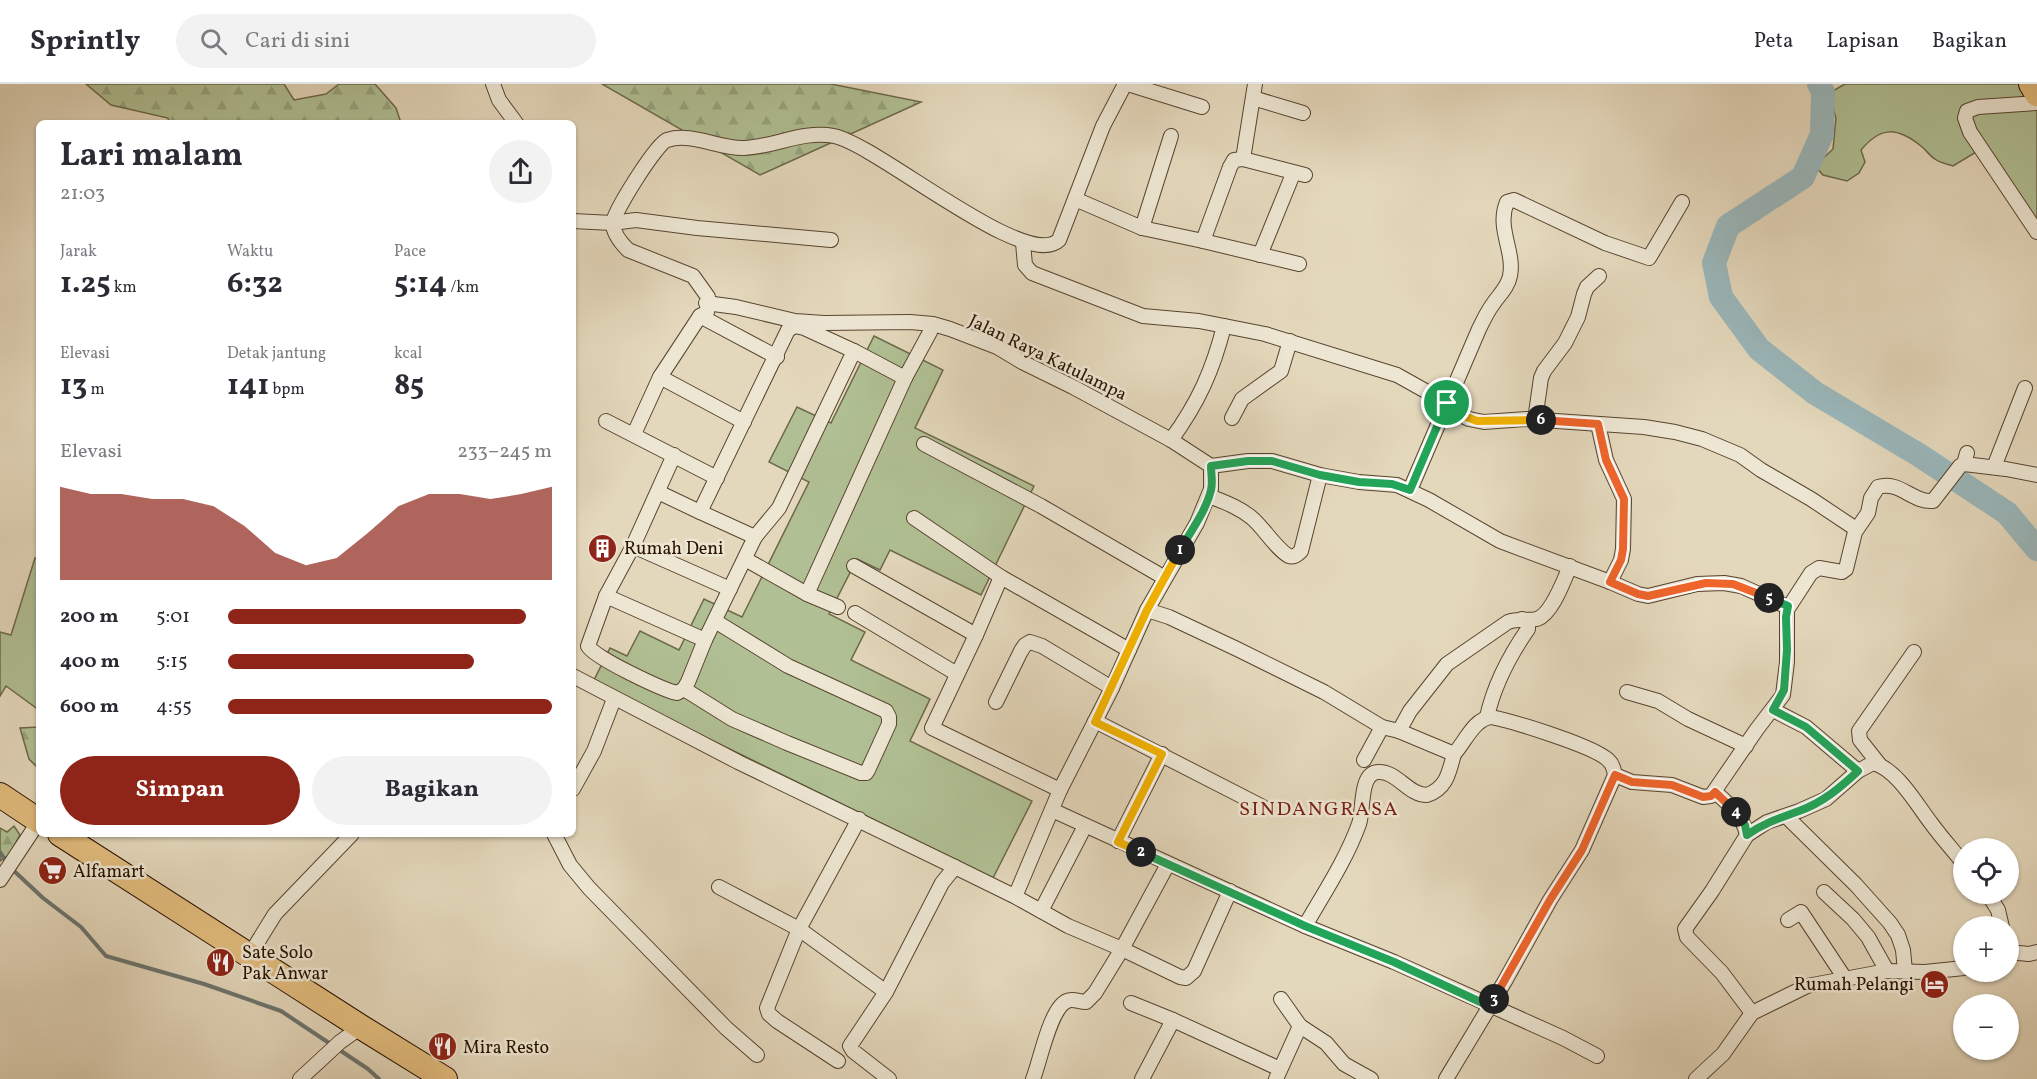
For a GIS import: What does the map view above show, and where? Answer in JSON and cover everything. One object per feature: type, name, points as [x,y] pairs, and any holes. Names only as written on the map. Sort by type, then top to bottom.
[{"type":"highway","points":[[2031,84],[2037,94]]},
{"type":"highway","points":[[0,795],[35,828]]},
{"type":"highway","points":[[65,837],[361,1028],[445,1079]]},
{"type":"street","points":[[493,84],[499,100],[514,120]]},
{"type":"street","points":[[634,434],[660,377],[703,309],[708,297],[693,276],[628,249],[618,239],[612,223],[618,208],[652,154],[665,141],[699,140],[744,148],[809,136],[837,137],[859,146],[902,171],[989,227],[1023,243],[1044,246],[1059,240],[1107,119],[1126,84],[1202,107]]},
{"type":"street","points":[[1243,159],[1254,91],[1303,113]]},
{"type":"street","points":[[2037,103],[1978,107],[1967,111],[1965,118],[1970,132],[2037,232]]},
{"type":"street","points":[[1142,228],[1171,136]]},
{"type":"street","points":[[1203,241],[1230,167],[1234,160],[1243,159],[1299,175],[1260,255]]},
{"type":"street","points":[[1075,199],[1142,228],[1299,264]]},
{"type":"street","points":[[1410,490],[1479,329],[1508,283],[1509,256],[1502,224],[1504,208],[1509,201],[1516,201],[1605,243],[1647,258],[1650,258],[1682,202]]},
{"type":"street","points":[[576,221],[612,223],[636,220],[831,240]]},
{"type":"street","points":[[1023,243],[1024,265],[1032,273],[1143,316],[1199,321],[1265,334],[1397,375],[1447,403],[1459,414],[1477,421],[1535,420],[1675,432],[1729,449],[1856,529]]},
{"type":"street","points":[[1535,420],[1544,371],[1565,343],[1578,317],[1587,287],[1599,276]]},
{"type":"street","name":"Jalan Raya Katulampa","points":[[703,309],[736,307],[795,321],[910,322],[933,324],[950,329],[998,348],[1171,440],[1211,466]]},
{"type":"street","points":[[703,309],[777,357]]},
{"type":"street","points":[[700,512],[777,357],[786,333],[795,326],[854,351],[905,378]]},
{"type":"street","points":[[1171,440],[1187,417],[1209,375],[1224,326]]},
{"type":"street","points":[[807,594],[905,378],[930,332]]},
{"type":"street","points":[[1232,418],[1242,399],[1281,371],[1290,341]]},
{"type":"street","points":[[674,455],[633,546],[606,596],[589,639],[589,650],[620,668],[677,693],[684,689],[755,537],[779,508],[854,351]]},
{"type":"street","points":[[660,377],[744,422]]},
{"type":"street","points":[[1994,467],[2025,388]]},
{"type":"street","points":[[606,421],[717,478]]},
{"type":"street","points":[[1598,424],[1606,460],[1624,499],[1623,549],[1621,560],[1610,582]]},
{"type":"street","points":[[924,444],[1041,506],[1164,578]]},
{"type":"street","points":[[1014,896],[1023,882],[1060,790],[1112,688],[1147,610],[1197,523],[1209,496],[1212,483],[1211,466],[1248,461],[1272,461],[1320,475],[1359,482],[1392,484],[1410,490],[1500,541],[1638,594],[1648,596],[1706,583],[1733,584],[1788,606]]},
{"type":"street","points":[[1615,775],[1632,782],[1678,787],[1703,797],[1711,796],[1715,792],[1773,710],[1784,690],[1788,606],[1815,570],[1823,567],[1842,572],[1846,570],[1856,529],[1868,513],[1871,498],[1878,487],[1889,485],[1932,501],[1962,463],[2037,475]]},
{"type":"street","points":[[1209,496],[1243,511],[1289,555],[1294,556],[1301,551],[1320,475]]},
{"type":"street","points":[[658,492],[755,537]]},
{"type":"street","points":[[914,518],[1001,577],[1129,650]]},
{"type":"street","points":[[633,546],[730,589]]},
{"type":"street","points":[[745,559],[807,594],[838,607]]},
{"type":"street","points":[[854,566],[976,635]]},
{"type":"street","points":[[1399,731],[1410,711],[1448,664],[1502,626],[1515,620],[1539,618],[1547,611],[1569,566]]},
{"type":"street","points":[[1001,577],[932,728],[1060,790]]},
{"type":"street","points":[[606,596],[705,640]]},
{"type":"street","points":[[1147,610],[1169,617],[1324,692],[1382,727],[1399,731],[1454,754]]},
{"type":"street","points":[[855,613],[957,674]]},
{"type":"street","points":[[1487,717],[1489,706],[1506,665],[1528,629],[1528,624],[1522,619]]},
{"type":"street","points":[[684,689],[732,719],[861,773],[868,770],[888,724],[889,717],[886,711],[788,666],[715,621]]},
{"type":"street","points":[[996,702],[1021,651],[1030,642],[1042,646],[1112,688]]},
{"type":"street","points":[[1914,652],[1859,730],[1860,740],[1879,764],[1905,787],[1953,850]]},
{"type":"street","points":[[576,678],[738,762],[1014,896],[1068,926],[1180,977],[1188,977],[1194,971],[1230,891]]},
{"type":"street","points":[[1627,692],[1658,701],[1688,719],[1746,746]]},
{"type":"street","points":[[576,784],[594,751],[614,699]]},
{"type":"street","points":[[1773,710],[1806,727],[1858,771]]},
{"type":"street","points":[[1305,926],[1359,825],[1365,784],[1371,774],[1383,772],[1412,791],[1427,795],[1440,789],[1446,782],[1454,754],[1477,724],[1487,717],[1555,735],[1599,754],[1610,762],[1615,775],[1582,850],[1550,900],[1446,1079]]},
{"type":"street","points":[[1095,722],[1263,807]]},
{"type":"street","points":[[1364,760],[1382,727]]},
{"type":"street","points":[[1118,842],[1162,754]]},
{"type":"street","points":[[1752,1013],[1722,973],[1685,934],[1689,923],[1747,835],[1767,822],[1826,799],[1858,771],[1871,763],[1879,764]]},
{"type":"street","points":[[1715,792],[1745,825],[1747,835]]},
{"type":"street","points":[[1052,810],[1305,926],[1394,962],[1563,1038],[1597,1056]]},
{"type":"street","points":[[1786,816],[1856,885],[1890,923],[1904,950],[1905,972]]},
{"type":"street","points":[[838,1061],[777,1021],[768,1011],[768,1004],[798,929],[859,819]]},
{"type":"street","points":[[1041,911],[1085,826]]},
{"type":"street","points":[[1,879],[35,828]]},
{"type":"street","points":[[249,956],[275,914],[349,837]]},
{"type":"street","points":[[556,837],[570,865],[589,888],[726,1028],[756,1055]]},
{"type":"street","points":[[1033,1079],[1047,1034],[1058,1010],[1068,1000],[1083,1002],[1091,998],[1122,949],[1168,864]]},
{"type":"street","points":[[889,1079],[850,1047],[886,992],[942,883],[955,867]]},
{"type":"street","points":[[720,887],[798,929],[886,992]]},
{"type":"street","points":[[1824,892],[1854,919],[1887,971]]},
{"type":"street","points":[[1788,920],[1801,912],[1845,980]]},
{"type":"street","points":[[2019,953],[2037,952]]},
{"type":"street","points":[[1696,1079],[1723,1054],[1752,1013],[1807,986],[1887,971],[1925,972],[1953,969]]},
{"type":"street","points":[[1281,999],[1300,1026],[1326,1042],[1348,1067],[1371,1079]]},
{"type":"street","points":[[1131,1003],[1173,1020],[1278,1074],[1300,1026]]},
{"type":"street","points":[[1142,1079],[1173,1020]]},
{"type":"street","points":[[300,1079],[340,1042],[361,1028]]},
{"type":"green space","points":[[86,84],[284,84],[294,100],[326,94],[339,84],[375,84],[396,108],[400,120],[168,120],[168,118],[111,105]]},
{"type":"green space","points":[[602,84],[831,84],[921,102],[760,175]]},
{"type":"green space","points":[[1845,84],[2031,84],[2037,93],[2037,232],[1981,149],[1953,166],[1937,160],[1904,135],[1882,133],[1868,142],[1861,150],[1865,162],[1859,173],[1847,181],[1823,175],[1815,166],[1833,149],[1836,118],[1830,98],[1831,92]]},
{"type":"green space","points":[[874,336],[943,370],[915,428],[1034,486],[981,595],[890,550],[880,570],[857,559],[829,614],[865,632],[851,660],[930,699],[910,741],[1032,801],[993,878],[593,682],[610,648],[627,656],[640,631],[679,650],[704,599],[742,617],[809,482],[769,462],[797,407],[831,423]]},
{"type":"green space","points":[[36,558],[36,708],[6,686],[0,696],[0,632],[11,635]]},
{"type":"green space","points":[[36,727],[36,766],[29,759],[20,728]]},
{"type":"green space","points":[[14,826],[20,835],[9,855],[0,861],[0,828],[7,832]]},
{"type":"waterway","points":[[1819,84],[1823,92],[1822,134],[1803,177],[1728,226],[1714,263],[1721,297],[1759,349],[1815,393],[1919,455],[2007,513],[2037,549]]},
{"type":"waterway","points":[[0,852],[7,863]]},
{"type":"waterway","points":[[12,869],[43,898],[81,927],[106,956],[204,984],[281,1011],[332,1045]]},
{"type":"waterway","points":[[338,1049],[379,1079]]},
{"type":"place","name":"Rumah Deni","points":[[603,548]]},
{"type":"place","name":"Alfamart","points":[[52,871]]},
{"type":"place","name":"Sate Solo Pak Anwar","points":[[221,962]]},
{"type":"place","name":"Rumah Pelangi","points":[[1935,984]]},
{"type":"place","name":"Mira Resto","points":[[442,1047]]},
{"type":"district","name":"SINDANGRASA","points":[[1319,808]]},
{"type":"route","points":[[1447,403],[1459,414],[1484,422],[1527,419],[1598,424],[1606,460],[1624,499],[1623,549],[1621,560],[1610,582],[1643,596],[1697,584],[1717,582],[1733,584],[1788,606],[1786,680],[1783,695],[1773,710],[1806,727],[1858,771],[1826,799],[1767,822],[1747,835],[1745,825],[1715,792],[1707,798],[1672,785],[1632,782],[1615,775],[1582,850],[1550,900],[1489,1006],[1394,962],[1305,926],[1118,842],[1162,754],[1095,722],[1147,610],[1197,523],[1211,489],[1211,466],[1248,461],[1272,461],[1320,475],[1359,482],[1392,484],[1410,490],[1447,403]]}]
